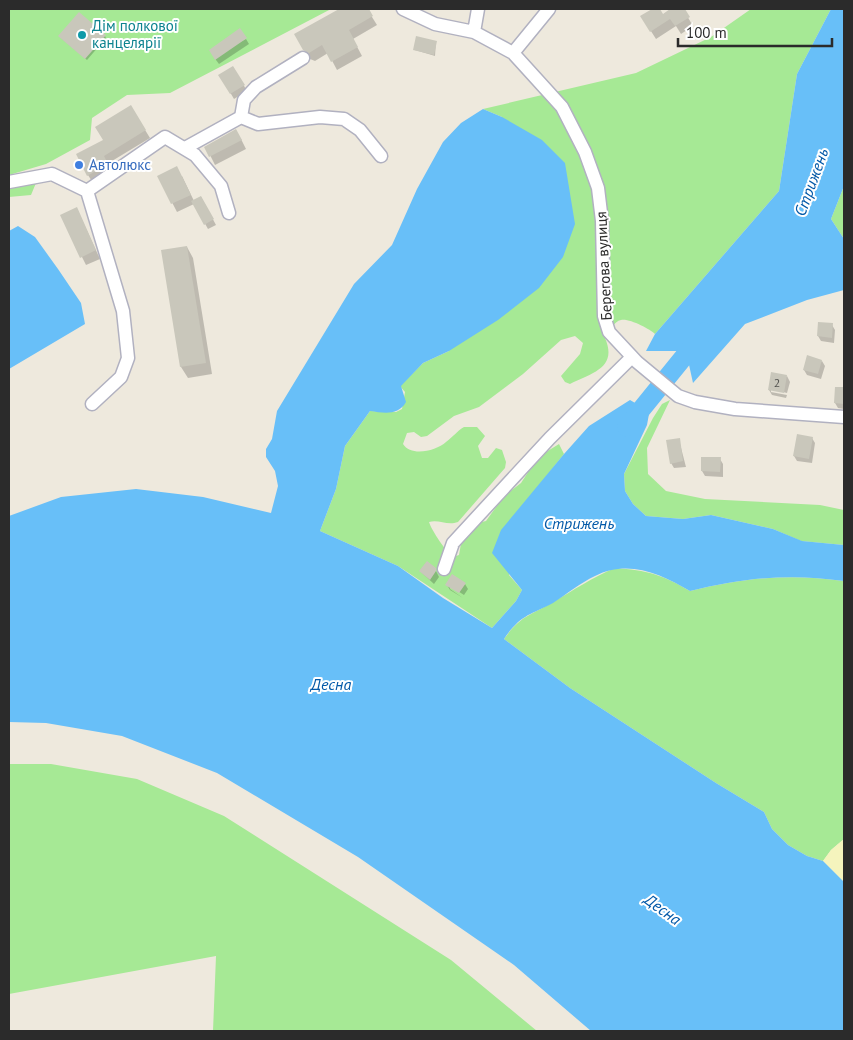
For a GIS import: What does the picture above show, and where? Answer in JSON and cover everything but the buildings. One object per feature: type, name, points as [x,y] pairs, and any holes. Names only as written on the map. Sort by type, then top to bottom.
[{"type":"street","name":"Берегова вулиця","points":[[403,9],[435,24],[474,32],[513,53],[562,107],[585,152],[598,188],[602,221],[604,316],[608,332],[635,360],[678,396],[695,402],[735,409],[844,417]]},
{"type":"street","points":[[474,32],[478,9]]},
{"type":"street","points":[[513,53],[549,9]]},
{"type":"street","points":[[241,117],[244,100],[256,88],[303,58]]},
{"type":"street","points":[[185,148],[241,117]]},
{"type":"street","points":[[241,117],[258,124],[320,117],[344,119],[360,130],[381,156]]},
{"type":"street","points":[[87,191],[165,136],[195,155],[220,186],[229,213]]},
{"type":"street","points":[[9,182],[52,174],[87,191],[123,311],[128,358],[121,377],[92,404]]},
{"type":"street","points":[[444,569],[453,543],[550,438],[635,360]]},
{"type":"green space","points":[[9,9],[331,9],[170,93],[127,95],[92,118],[90,140],[46,164],[9,175]]},
{"type":"green space","points":[[751,9],[831,9],[797,74],[779,191],[655,334],[634,322],[621,320],[616,322],[605,338],[608,356],[605,363],[594,373],[570,384],[565,382],[561,376],[580,354],[583,343],[575,336],[561,340],[523,374],[479,407],[454,416],[427,436],[421,437],[414,432],[407,433],[403,444],[412,450],[424,451],[442,445],[464,427],[477,427],[485,436],[478,446],[482,458],[488,458],[496,448],[502,450],[506,462],[505,468],[458,522],[429,522],[433,531],[453,557],[459,555],[462,538],[473,524],[486,521],[504,496],[521,483],[538,457],[559,444],[564,454],[544,479],[509,575],[522,590],[516,601],[492,628],[398,566],[320,531],[336,489],[345,446],[370,411],[396,412],[402,409],[405,392],[400,386],[423,363],[449,351],[502,117],[483,109],[636,73],[711,37]]},
{"type":"green space","points":[[36,183],[31,195],[9,197],[9,188]]},
{"type":"green space","points":[[844,186],[844,239],[831,219]]},
{"type":"green space","points":[[670,400],[647,448],[648,474],[666,491],[705,499],[820,505],[844,510],[844,545],[801,541],[773,529],[711,515],[683,519],[646,516],[633,504],[625,491],[624,474],[653,418],[662,404]]},
{"type":"green space","points":[[615,568],[654,574],[690,591],[767,578],[804,577],[844,581],[844,839],[831,850],[823,861],[807,856],[788,845],[772,829],[764,812],[570,688],[504,639],[521,620]]},
{"type":"green space","points":[[9,764],[51,764],[137,779],[224,816],[451,960],[537,1031],[213,1031],[216,956],[9,994]]},
{"type":"sand","points":[[844,839],[844,882],[823,861],[831,850]]},
{"type":"water","name":"Стрижень","points":[[831,9],[844,9],[844,186],[831,219],[844,239],[844,290],[807,300],[745,324],[693,383],[686,351],[646,351],[655,334],[779,191],[797,74]]},
{"type":"water","name":"Десна","points":[[483,109],[502,117],[542,140],[565,163],[575,224],[563,257],[539,288],[498,320],[449,351],[423,363],[401,386],[406,402],[399,410],[395,412],[370,411],[345,446],[336,489],[320,531],[398,566],[443,598],[492,628],[516,601],[522,590],[492,553],[501,530],[589,426],[630,400],[649,414],[647,425],[624,474],[625,491],[633,504],[646,516],[683,519],[711,515],[773,529],[802,541],[844,545],[844,581],[804,577],[767,578],[690,591],[668,579],[644,571],[620,569],[607,571],[589,579],[553,603],[526,616],[515,625],[504,639],[570,688],[764,812],[772,829],[788,845],[807,856],[823,861],[844,882],[844,1031],[591,1031],[514,965],[358,857],[217,773],[122,736],[46,723],[9,722],[9,516],[61,497],[136,489],[203,497],[271,513],[278,486],[275,471],[266,457],[266,449],[272,439],[277,411],[354,284],[392,245],[417,189],[443,142],[461,123]]},
{"type":"water","points":[[18,226],[35,237],[58,269],[81,303],[85,324],[9,369],[9,231]]},
{"type":"waterway","name":"Стрижень","points":[[627,427],[704,332]]},
{"type":"place","name":"Дім полкової канцелярії","points":[[82,35]]},
{"type":"place","name":"Автолюкс","points":[[79,165]]}]
